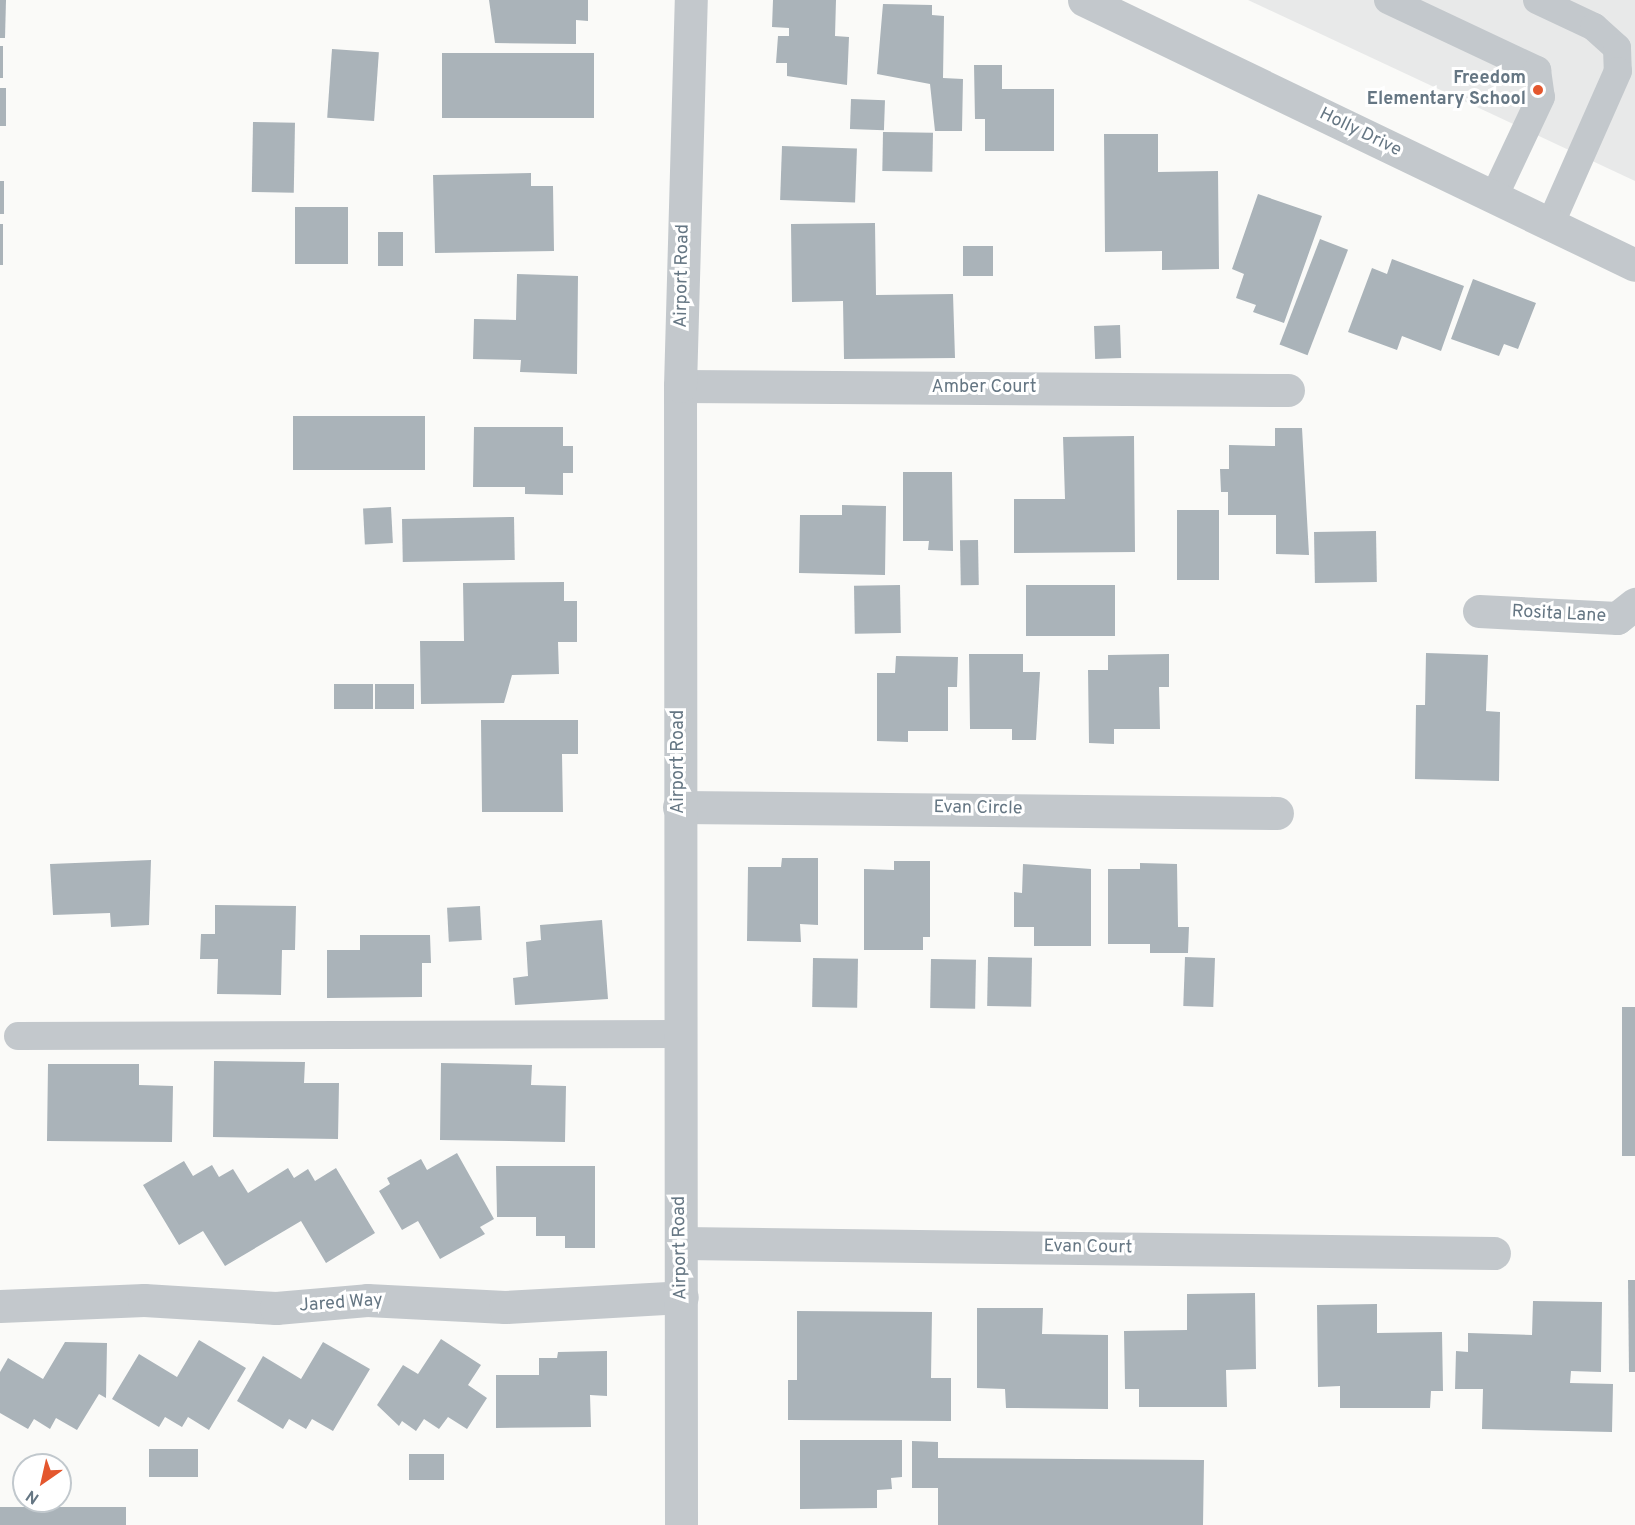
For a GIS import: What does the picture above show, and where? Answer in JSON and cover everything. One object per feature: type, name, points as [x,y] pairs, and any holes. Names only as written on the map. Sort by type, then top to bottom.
[{"type":"street","name":"Airport Road","points":[[681,1525],[682,1243],[678,1034],[681,386],[691,0]]},
{"type":"street","name":"Holly Drive","points":[[1084,0],[1635,265]]},
{"type":"street","name":"Amber Court","points":[[681,386],[1288,390]]},
{"type":"street","name":"Rosita Lane","points":[[1479,611],[1617,618],[1635,604]]},
{"type":"street","name":"Evan Circle","points":[[679,807],[1277,813]]},
{"type":"street","name":"Evan Court","points":[[682,1243],[1494,1253]]},
{"type":"street","name":"Jared Way","points":[[0,1306],[144,1300],[276,1308],[367,1300],[505,1307],[682,1297]]},
{"type":"lane","points":[[1388,0],[1537,69],[1541,97],[1494,197]]},
{"type":"lane","points":[[1537,0],[1593,27],[1617,48],[1618,71],[1550,225]]},
{"type":"lane","points":[[18,1036],[678,1034]]},
{"type":"shaded area","name":"Freedom Elementary School","points":[[1248,0],[1635,0],[1635,181]]},
{"type":"building","points":[[0,0],[6,0],[5,38],[0,38]]},
{"type":"building","points":[[489,0],[588,0],[588,21],[576,20],[576,44],[495,43]]},
{"type":"building","points":[[773,0],[836,0],[835,36],[849,37],[847,85],[787,76],[787,63],[776,63],[778,36],[789,36],[789,28],[772,27]]},
{"type":"building","points":[[883,4],[932,5],[932,15],[944,16],[943,78],[963,79],[962,131],[935,131],[930,84],[877,74]]},
{"type":"building","points":[[0,46],[3,46],[3,78],[0,78]]},
{"type":"building","points":[[332,49],[379,52],[374,121],[327,118]]},
{"type":"building","points":[[442,53],[594,53],[594,118],[442,118]]},
{"type":"building","points":[[974,65],[1002,65],[1002,89],[1054,89],[1054,151],[985,151],[985,119],[975,119]]},
{"type":"building","points":[[0,88],[6,88],[6,126],[0,126]]},
{"type":"building","points":[[851,99],[885,100],[884,130],[850,129]]},
{"type":"building","points":[[253,122],[295,123],[294,193],[252,192]]},
{"type":"building","points":[[883,132],[933,133],[932,172],[882,171]]},
{"type":"building","points":[[1104,134],[1158,134],[1158,172],[1218,171],[1219,269],[1162,270],[1162,251],[1105,252]]},
{"type":"building","points":[[782,146],[857,149],[855,203],[780,200]]},
{"type":"building","points":[[531,173],[531,186],[553,186],[554,251],[435,253],[433,175]]},
{"type":"building","points":[[0,181],[4,181],[4,214],[0,214]]},
{"type":"building","points":[[1258,194],[1322,216],[1284,323],[1253,312],[1256,305],[1236,298],[1244,274],[1232,269]]},
{"type":"building","points":[[295,207],[348,207],[348,264],[295,264]]},
{"type":"building","points":[[875,223],[876,295],[953,294],[955,358],[844,359],[843,301],[792,302],[791,224]]},
{"type":"building","points":[[0,224],[3,224],[3,265],[0,265]]},
{"type":"building","points":[[378,232],[403,232],[403,266],[378,266]]},
{"type":"building","points":[[1320,239],[1348,250],[1308,355],[1280,344]]},
{"type":"building","points":[[963,246],[993,246],[993,276],[963,276]]},
{"type":"building","points":[[1392,259],[1464,286],[1441,351],[1402,336],[1397,350],[1348,332],[1372,268],[1387,274]]},
{"type":"building","points":[[517,274],[578,276],[577,374],[520,372],[521,360],[473,359],[474,319],[516,320]]},
{"type":"building","points":[[1473,279],[1536,303],[1518,349],[1504,344],[1499,356],[1451,339]]},
{"type":"building","points":[[1120,325],[1121,358],[1095,359],[1094,326]]},
{"type":"building","points":[[293,416],[425,416],[425,470],[293,470]]},
{"type":"building","points":[[474,427],[563,427],[563,446],[573,446],[573,473],[563,473],[563,495],[525,494],[525,487],[473,487]]},
{"type":"building","points":[[1275,428],[1302,428],[1309,555],[1276,554],[1276,515],[1228,515],[1228,492],[1221,492],[1220,469],[1229,469],[1229,445],[1275,446]]},
{"type":"building","points":[[1134,436],[1135,552],[1014,553],[1014,499],[1065,499],[1063,437]]},
{"type":"building","points":[[903,472],[952,472],[953,551],[928,550],[929,541],[903,541]]},
{"type":"building","points":[[842,505],[886,506],[885,575],[799,573],[800,515],[842,515]]},
{"type":"building","points":[[391,507],[393,543],[365,544],[363,508]]},
{"type":"building","points":[[1177,510],[1219,510],[1219,580],[1177,580]]},
{"type":"building","points":[[514,517],[515,560],[403,562],[402,519]]},
{"type":"building","points":[[1376,531],[1377,582],[1315,583],[1314,532]]},
{"type":"building","points":[[960,540],[978,540],[979,585],[961,585]]},
{"type":"building","points":[[564,582],[564,601],[577,601],[577,642],[558,642],[559,674],[512,675],[504,703],[421,704],[420,641],[464,641],[463,583]]},
{"type":"building","points":[[900,585],[901,633],[855,634],[854,586]]},
{"type":"building","points":[[1026,585],[1115,585],[1115,636],[1026,636]]},
{"type":"building","points":[[1426,653],[1488,655],[1486,711],[1500,712],[1499,781],[1415,779],[1416,705],[1425,705]]},
{"type":"building","points":[[969,654],[1023,654],[1023,672],[1040,672],[1036,740],[1012,740],[1012,729],[970,729]]},
{"type":"building","points":[[1169,654],[1169,687],[1159,687],[1160,729],[1114,729],[1114,744],[1089,743],[1088,670],[1108,670],[1108,655]]},
{"type":"building","points":[[896,656],[958,657],[957,687],[948,687],[948,731],[908,731],[908,742],[877,741],[877,673],[895,673]]},
{"type":"building","points":[[334,684],[373,684],[373,709],[334,709]]},
{"type":"building","points":[[375,684],[414,684],[414,709],[375,709]]},
{"type":"building","points":[[481,720],[578,720],[578,754],[562,754],[563,812],[482,812]]},
{"type":"building","points":[[782,858],[818,858],[818,925],[800,924],[801,942],[747,941],[748,867],[781,867]]},
{"type":"building","points":[[151,860],[149,925],[111,927],[110,913],[53,915],[50,864]]},
{"type":"building","points":[[894,861],[930,861],[930,937],[923,937],[923,950],[864,950],[864,869],[894,870]]},
{"type":"building","points":[[1140,863],[1177,864],[1178,927],[1189,927],[1188,953],[1150,953],[1150,944],[1108,944],[1108,869],[1140,869]]},
{"type":"building","points":[[1023,864],[1091,869],[1091,946],[1034,946],[1034,927],[1014,927],[1014,892],[1022,893]]},
{"type":"building","points":[[215,905],[296,906],[295,950],[282,950],[281,995],[217,994],[218,959],[200,959],[201,934],[215,934]]},
{"type":"building","points":[[480,906],[482,940],[449,942],[447,908]]},
{"type":"building","points":[[602,920],[608,999],[515,1005],[513,978],[528,976],[526,942],[541,940],[540,925]]},
{"type":"building","points":[[360,935],[430,935],[431,963],[422,963],[422,997],[327,998],[327,950],[360,950]]},
{"type":"building","points":[[988,957],[1032,958],[1031,1007],[987,1006]]},
{"type":"building","points":[[1185,957],[1215,958],[1213,1007],[1183,1006]]},
{"type":"building","points":[[813,958],[858,959],[857,1008],[812,1007]]},
{"type":"building","points":[[931,959],[976,960],[975,1009],[930,1008]]},
{"type":"building","points":[[1622,1007],[1635,1007],[1635,1156],[1622,1156]]},
{"type":"building","points":[[214,1061],[305,1062],[304,1083],[339,1083],[338,1139],[213,1137]]},
{"type":"building","points":[[441,1063],[532,1065],[531,1085],[566,1086],[565,1142],[440,1140]]},
{"type":"building","points":[[48,1064],[139,1064],[139,1085],[173,1086],[172,1142],[47,1141]]},
{"type":"building","points":[[457,1153],[494,1219],[480,1227],[485,1234],[440,1259],[418,1221],[402,1230],[379,1191],[390,1184],[387,1178],[421,1159],[427,1170]]},
{"type":"building","points":[[184,1161],[193,1176],[212,1165],[219,1177],[233,1169],[248,1193],[288,1168],[294,1178],[308,1169],[315,1181],[336,1168],[375,1233],[326,1263],[301,1221],[225,1266],[203,1231],[179,1245],[143,1185]]},
{"type":"building","points":[[496,1166],[595,1166],[595,1248],[565,1248],[565,1236],[536,1236],[536,1217],[497,1217]]},
{"type":"building","points":[[1628,1280],[1635,1280],[1635,1372],[1629,1372]]},
{"type":"building","points":[[1255,1293],[1256,1369],[1226,1370],[1227,1407],[1139,1407],[1139,1389],[1125,1389],[1124,1331],[1187,1330],[1187,1294]]},
{"type":"building","points":[[1533,1301],[1602,1302],[1601,1372],[1571,1371],[1570,1383],[1613,1384],[1612,1432],[1482,1429],[1483,1389],[1455,1389],[1456,1351],[1468,1352],[1468,1333],[1532,1335]]},
{"type":"building","points":[[1377,1304],[1377,1333],[1442,1332],[1443,1391],[1431,1391],[1430,1408],[1340,1408],[1340,1386],[1318,1387],[1317,1305]]},
{"type":"building","points":[[977,1308],[1043,1308],[1042,1334],[1108,1335],[1108,1409],[1006,1408],[1005,1389],[977,1388]]},
{"type":"building","points":[[797,1311],[932,1312],[931,1378],[951,1378],[951,1421],[788,1420],[788,1380],[797,1380]]},
{"type":"building","points":[[441,1339],[481,1365],[468,1385],[487,1398],[467,1429],[448,1417],[439,1429],[424,1419],[416,1431],[402,1421],[399,1426],[377,1405],[403,1365],[418,1374]]},
{"type":"building","points":[[199,1340],[246,1368],[209,1430],[188,1417],[182,1427],[165,1417],[159,1427],[112,1399],[139,1354],[177,1377]]},
{"type":"building","points":[[65,1342],[107,1343],[106,1398],[99,1394],[77,1430],[56,1418],[50,1429],[34,1419],[28,1429],[0,1413],[0,1372],[8,1358],[43,1379]]},
{"type":"building","points":[[323,1342],[370,1369],[333,1431],[312,1419],[306,1429],[289,1419],[283,1429],[237,1401],[263,1356],[301,1379]]},
{"type":"building","points":[[607,1351],[607,1396],[590,1395],[591,1427],[496,1428],[496,1375],[539,1375],[539,1358],[557,1358],[558,1352]]},
{"type":"building","points":[[800,1440],[902,1440],[902,1477],[891,1478],[892,1489],[877,1490],[877,1508],[800,1509]]},
{"type":"building","points":[[912,1441],[938,1442],[938,1458],[1204,1460],[1203,1525],[938,1525],[938,1488],[912,1488]]},
{"type":"building","points":[[149,1449],[198,1449],[198,1477],[149,1477]]},
{"type":"building","points":[[409,1454],[444,1454],[444,1480],[409,1480]]},
{"type":"building","points":[[0,1507],[12,1507],[12,1513],[72,1513],[72,1507],[126,1507],[126,1525],[0,1525]]},
{"type":"place","name":"Freedom Elementary School","points":[[1538,90]]}]
